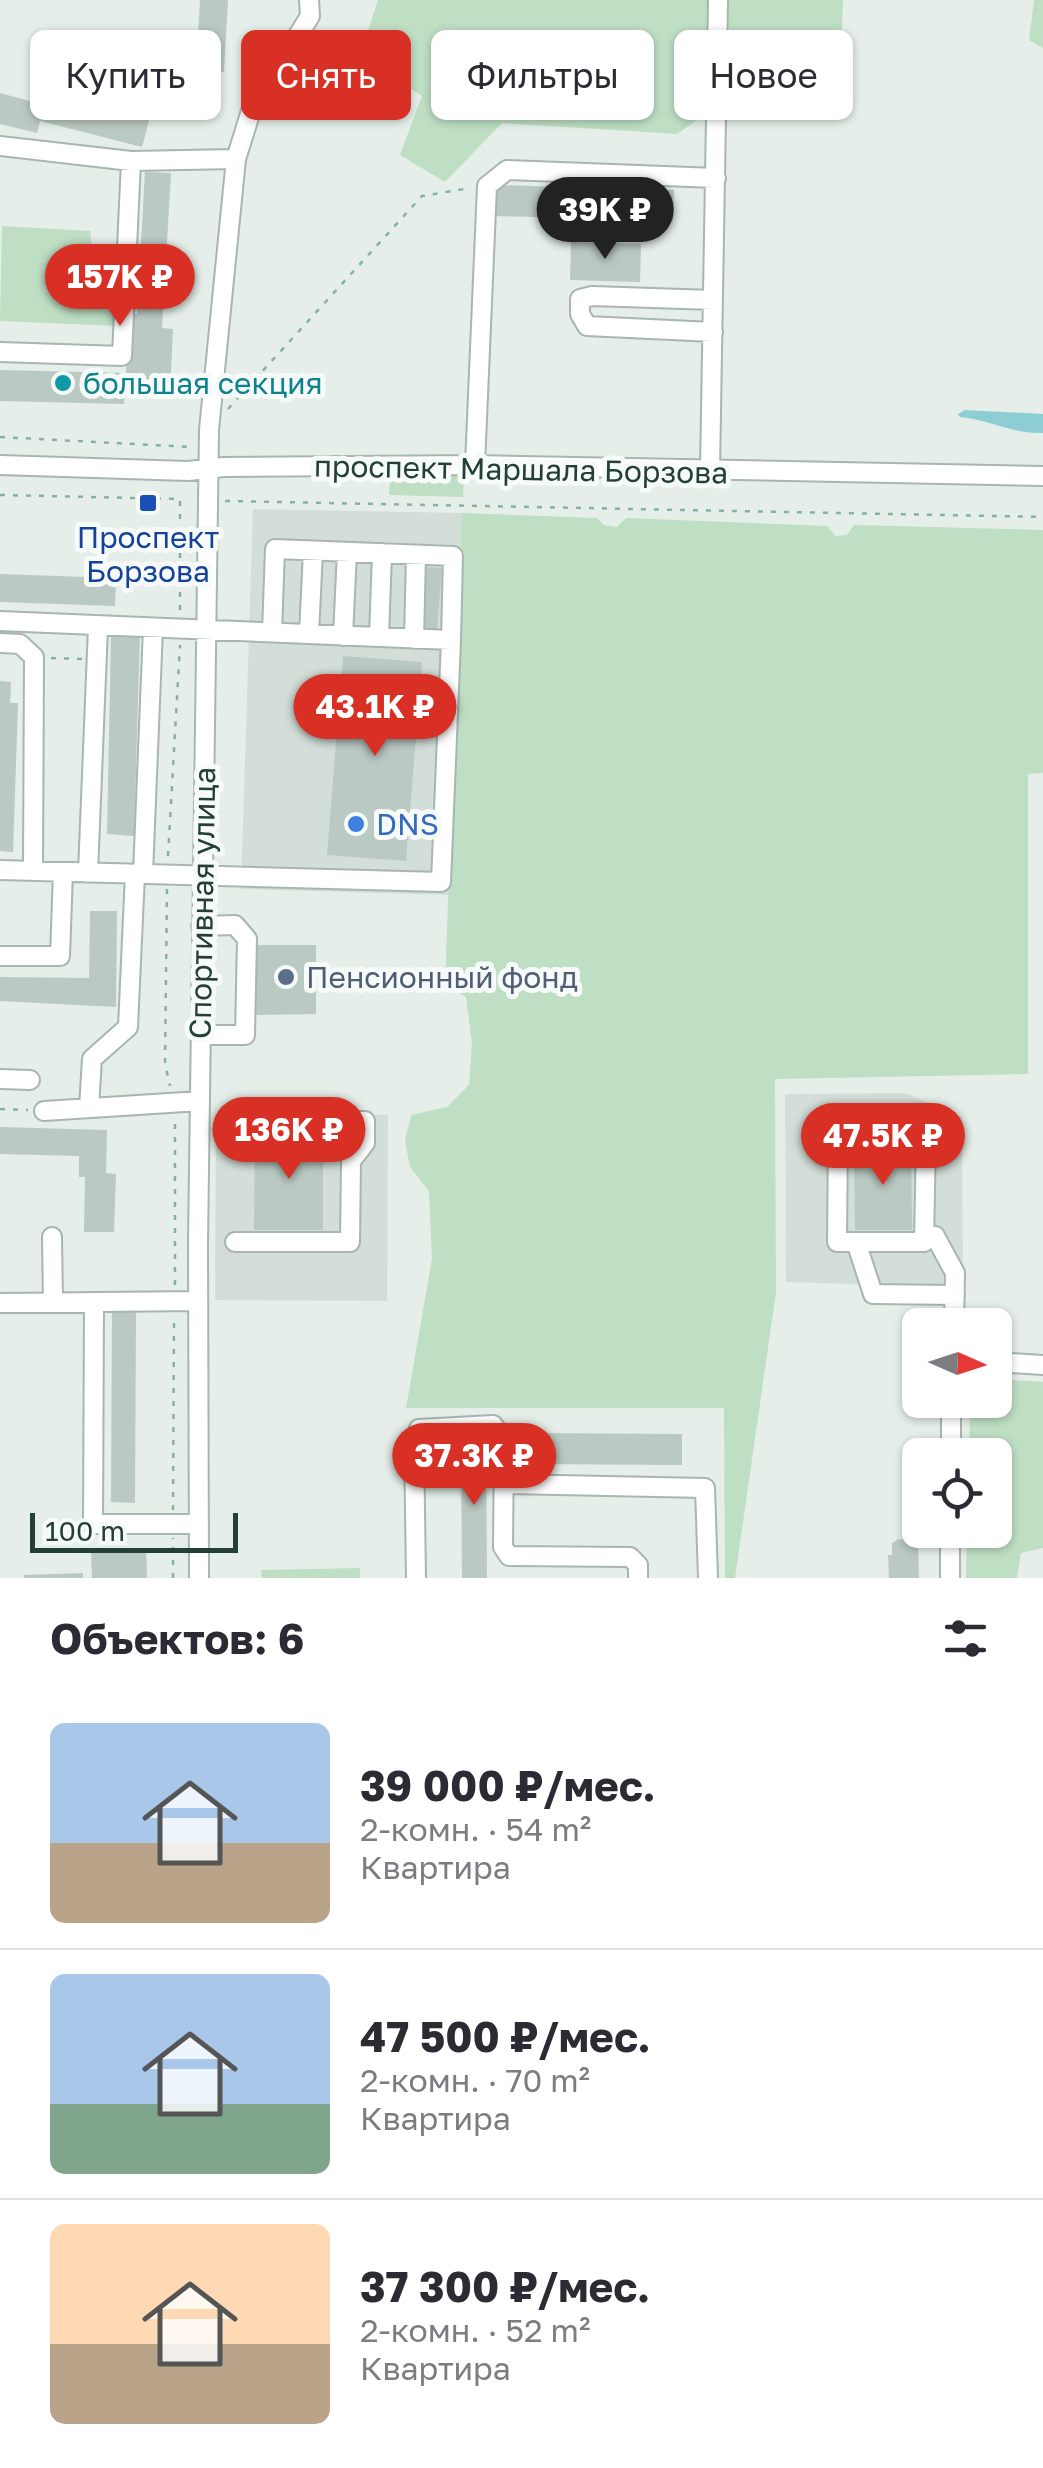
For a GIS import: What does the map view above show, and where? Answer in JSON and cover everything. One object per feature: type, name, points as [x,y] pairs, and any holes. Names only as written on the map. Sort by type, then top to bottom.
[{"type":"street","name":"Спортивная улица","points":[[199,1578],[200,1035],[209,430],[236,160],[251,111],[310,16],[309,0]]},
{"type":"street","points":[[710,470],[718,0]]},
{"type":"street","points":[[0,146],[130,160],[236,160]]},
{"type":"street","points":[[0,352],[122,356],[130,160]]},
{"type":"street","points":[[475,465],[486,186],[507,170],[716,178]]},
{"type":"street","points":[[713,332],[587,326],[580,314],[580,299],[592,296],[714,300]]},
{"type":"street","name":"проспект Маршала Борзова","points":[[0,465],[475,465],[1043,476]]},
{"type":"street","points":[[0,870],[441,882],[453,556],[275,549],[272,632]]},
{"type":"street","points":[[309,634],[312,550]]},
{"type":"street","points":[[343,636],[347,552]]},
{"type":"street","points":[[379,637],[382,554]]},
{"type":"street","points":[[414,639],[416,555]]},
{"type":"street","points":[[0,621],[450,640]]},
{"type":"street","points":[[88,872],[98,627]]},
{"type":"street","points":[[89,1108],[92,1059],[128,1027],[153,628]]},
{"type":"street","points":[[0,643],[20,644],[34,658],[33,871]]},
{"type":"street","points":[[0,956],[60,956],[63,872]]},
{"type":"street","points":[[200,1035],[245,1035],[247,939],[234,926],[201,926]]},
{"type":"street","points":[[0,1079],[30,1080]]},
{"type":"street","points":[[44,1111],[200,1101]]},
{"type":"street","points":[[234,1242],[350,1242],[352,1161],[365,1143],[365,1121],[236,1120]]},
{"type":"street","points":[[927,1235],[923,1134],[843,1132],[835,1141],[835,1236],[844,1245],[917,1244],[927,1235],[935,1236],[955,1273],[955,1308]]},
{"type":"street","points":[[52,1237],[53,1302]]},
{"type":"street","points":[[857,1245],[873,1294],[955,1295]]},
{"type":"street","points":[[0,1303],[198,1301]]},
{"type":"street","points":[[94,1302],[93,1524],[198,1524]]},
{"type":"street","points":[[1012,1363],[1043,1365]]},
{"type":"street","points":[[416,1578],[414,1441],[419,1430],[431,1425],[493,1426],[500,1430],[504,1547],[509,1556],[630,1557],[638,1565],[638,1578]]},
{"type":"street","points":[[504,1484],[705,1488],[708,1578]]},
{"type":"street","points":[[950,1548],[950,1578]]},
{"type":"path","points":[[0,437],[188,448],[209,430],[422,196],[486,186]]},
{"type":"path","points":[[0,495],[180,499],[180,629],[168,874],[166,1064],[173,1102],[173,1578]]},
{"type":"path","points":[[225,501],[1043,516]]},
{"type":"path","points":[[34,658],[97,659]]},
{"type":"path","points":[[0,1109],[44,1111]]},
{"type":"shaded area","points":[[253,509],[462,513],[449,895],[241,889]]},
{"type":"shaded area","points":[[905,1093],[962,1117],[963,1279],[947,1287],[786,1282],[785,1094]]},
{"type":"shaded area","points":[[216,1114],[388,1115],[387,1301],[215,1300]]},
{"type":"green space","points":[[378,0],[843,0],[842,30],[674,30],[674,120],[697,120],[677,134],[502,123],[445,182],[400,155],[422,96],[411,89],[411,30],[368,30]]},
{"type":"green space","points":[[1034,0],[1043,0],[1043,48],[1029,40]]},
{"type":"green space","points":[[2,226],[90,231],[93,254],[122,256],[119,326],[0,321]]},
{"type":"green space","points":[[390,472],[464,474],[463,497],[389,495]]},
{"type":"green space","points":[[462,513],[597,518],[604,525],[617,527],[626,518],[828,526],[835,536],[847,535],[854,525],[1043,530],[1043,773],[1028,774],[1028,1074],[775,1079],[776,1292],[735,1578],[725,1578],[724,1408],[406,1408],[432,1259],[429,1191],[410,1167],[405,1141],[411,1115],[447,1107],[469,1085],[472,1043],[466,997],[445,985]]},
{"type":"green space","points":[[1012,1380],[1043,1382],[1043,1548],[1021,1553],[1017,1578],[966,1578],[967,1548],[1012,1548],[1012,1438],[969,1438],[970,1418],[1012,1418]]},
{"type":"green space","points":[[360,1568],[360,1578],[262,1578],[261,1570]]},
{"type":"water","points":[[965,410],[1043,414],[1043,433],[960,417],[958,414]]},
{"type":"building","points":[[200,0],[228,0],[224,72],[221,30],[198,30]]},
{"type":"building","points":[[0,93],[30,101],[30,120],[149,120],[142,147],[40,121],[37,133],[0,124]]},
{"type":"building","points":[[145,172],[171,173],[162,328],[173,329],[170,395],[125,393],[124,404],[0,401],[0,370],[126,373],[128,314],[137,314]]},
{"type":"building","points":[[496,185],[674,190],[673,221],[495,216]]},
{"type":"building","points":[[571,242],[641,244],[640,282],[570,280]]},
{"type":"building","points":[[424,567],[442,568],[437,631],[420,630]]},
{"type":"building","points":[[0,574],[116,578],[115,606],[0,602]]},
{"type":"building","points":[[140,634],[134,836],[107,834],[111,635]]},
{"type":"building","points":[[343,656],[422,662],[406,861],[327,855]]},
{"type":"building","points":[[0,681],[11,682],[10,703],[18,703],[13,852],[0,851]]},
{"type":"building","points":[[90,911],[117,911],[116,1007],[0,1001],[0,977],[89,978]]},
{"type":"building","points":[[255,945],[316,945],[316,1014],[255,1015]]},
{"type":"building","points":[[0,1127],[107,1130],[106,1173],[116,1174],[114,1232],[84,1232],[85,1177],[79,1177],[79,1156],[0,1154]]},
{"type":"building","points":[[255,1133],[323,1133],[323,1230],[254,1230]]},
{"type":"building","points":[[854,1145],[911,1145],[912,1230],[855,1230]]},
{"type":"building","points":[[112,1310],[136,1310],[135,1503],[111,1502]]},
{"type":"building","points":[[525,1433],[682,1434],[682,1465],[525,1464]]},
{"type":"building","points":[[486,1438],[487,1578],[462,1578],[461,1439]]},
{"type":"building","points":[[902,1539],[902,1548],[918,1548],[919,1578],[889,1578],[892,1543]]},
{"type":"building","points":[[146,1548],[147,1578],[92,1578],[91,1550]]},
{"type":"building","points":[[83,1573],[83,1578],[24,1578],[24,1575]]},
{"type":"place","name":"большая секция","points":[[63,383]]},
{"type":"place","name":"Проспект Борзова","points":[[148,503]]},
{"type":"place","name":"DNS","points":[[356,824]]},
{"type":"place","name":"Пенсионный фонд","points":[[286,977]]}]
